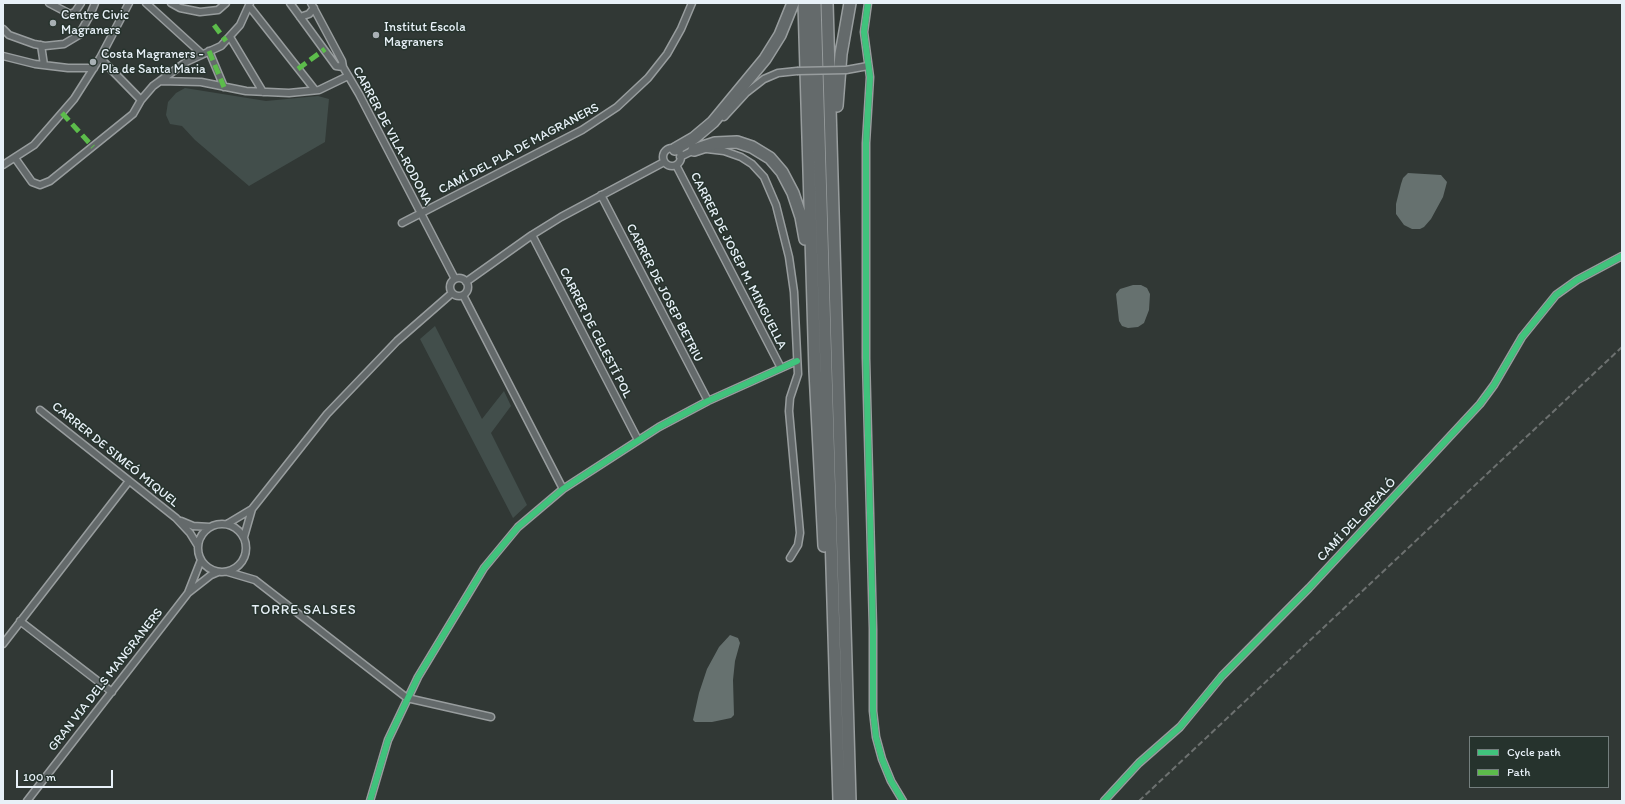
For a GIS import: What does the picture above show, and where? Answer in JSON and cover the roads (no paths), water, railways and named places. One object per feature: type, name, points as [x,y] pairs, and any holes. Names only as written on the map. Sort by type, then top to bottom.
[{"type":"highway","points":[[678,153],[713,122],[765,59],[780,35],[793,3]]},
{"type":"highway","points":[[804,3],[817,427],[832,738],[838,758]]},
{"type":"highway","points":[[815,3],[839,801]]},
{"type":"highway","points":[[827,3],[850,801]]},
{"type":"highway","points":[[833,216],[837,204],[836,115],[839,74],[842,44],[850,3]]},
{"type":"highway","points":[[694,150],[710,144],[726,142],[752,147],[766,154],[774,162],[786,178],[793,193],[803,226],[807,255],[813,407],[817,427]]},
{"type":"street","points":[[49,3],[70,14],[75,12],[81,3]]},
{"type":"street","points":[[3,30],[9,35],[41,45],[64,44],[79,35],[95,3]]},
{"type":"street","points":[[4,164],[34,145],[44,136],[74,99],[100,58],[129,3]]},
{"type":"street","points":[[146,3],[205,52],[224,87]]},
{"type":"street","points":[[171,3],[180,8],[200,12],[218,10],[226,3]]},
{"type":"street","points":[[290,3],[336,66],[343,67]]},
{"type":"street","name":"CAMÍ DEL PLA DE MAGRANERS","points":[[402,223],[582,130],[617,108],[648,78],[667,54],[681,29],[692,3]]},
{"type":"street","points":[[868,3],[864,32],[870,77],[866,143],[866,358],[873,629],[873,711],[882,759],[891,781],[903,801]]},
{"type":"street","points":[[15,158],[32,182],[40,184],[50,181],[113,132],[133,114],[141,100],[160,81],[205,52],[221,46],[240,24],[249,4],[315,90]]},
{"type":"street","points":[[300,17],[309,14],[312,5]]},
{"type":"street","name":"CARRER DE VILA-RODONA","points":[[312,5],[342,61],[343,67],[455,279]]},
{"type":"street","points":[[230,37],[263,92]]},
{"type":"street","points":[[41,45],[44,65]]},
{"type":"street","points":[[3,56],[44,65],[68,68],[94,68]]},
{"type":"street","points":[[100,58],[141,100]]},
{"type":"street","points":[[664,162],[670,166],[676,164],[678,153],[710,131],[758,83],[778,74],[797,71],[846,70],[868,66]]},
{"type":"street","points":[[160,81],[201,82],[246,91],[289,93],[315,90],[348,76]]},
{"type":"street","points":[[664,162],[664,152],[669,148],[678,153],[694,150],[714,149],[741,157],[759,170],[769,186],[778,212],[790,265],[798,374],[790,398],[789,411],[800,533],[798,545],[790,558]]},
{"type":"street","points":[[466,282],[532,235],[601,195],[664,162]]},
{"type":"street","name":"CARRER DE JOSEP M. MINGUELLA","points":[[676,164],[781,368]]},
{"type":"street","name":"CARRER DE JOSEP BETRIU","points":[[601,195],[708,401]]},
{"type":"street","name":"CARRER DE CELESTÍ POL","points":[[532,235],[638,440]]},
{"type":"street","name":"CAMÍ DEL GREALÓ","points":[[1104,801],[1139,763],[1180,727],[1222,676],[1313,584],[1476,408],[1490,392],[1525,333],[1552,299],[1577,280],[1622,256]]},
{"type":"street","points":[[461,278],[466,282],[468,289],[463,295],[458,296],[452,293],[450,287],[455,279],[461,278]]},
{"type":"street","points":[[228,572],[235,569],[243,560],[246,549],[244,537],[252,510],[316,428],[350,389],[397,341],[452,293]]},
{"type":"street","points":[[463,295],[563,489]]},
{"type":"street","points":[[370,801],[386,746],[407,698],[476,580],[493,555],[521,523],[563,489],[638,440],[708,401],[797,361]]},
{"type":"street","name":"CARRER DE SIMEÓ MIQUEL","points":[[40,410],[176,518],[190,533],[198,546]]},
{"type":"street","points":[[3,644],[129,481]]},
{"type":"street","points":[[227,524],[252,510]]},
{"type":"street","name":"CARRER DE SIMEÓ MIQUEL","points":[[176,518],[193,526],[210,527]]},
{"type":"street","points":[[244,537],[238,529],[227,524],[216,524],[210,527],[201,535],[198,546],[201,560],[207,567],[218,572],[228,572],[255,580],[407,698],[491,717]]},
{"type":"street","name":"GRAN VIA DELS MANGRANERS","points":[[188,593],[201,560]]},
{"type":"street","name":"GRAN VIA DELS MANGRANERS","points":[[27,801],[188,593],[211,575],[218,572]]},
{"type":"street","points":[[20,621],[112,692]]},
{"type":"railway","points":[[1139,801],[1622,347]]},
{"type":"place","name":"Centre Civic Magraners","points":[[53,23]]},
{"type":"place","name":"Institut Escola Magraners","points":[[376,35]]},
{"type":"place","name":"Costa Magraners - Pla de Santa Maria","points":[[93,62]]},
{"type":"district","name":"TORRE SALSES","points":[[304,610]]}]
